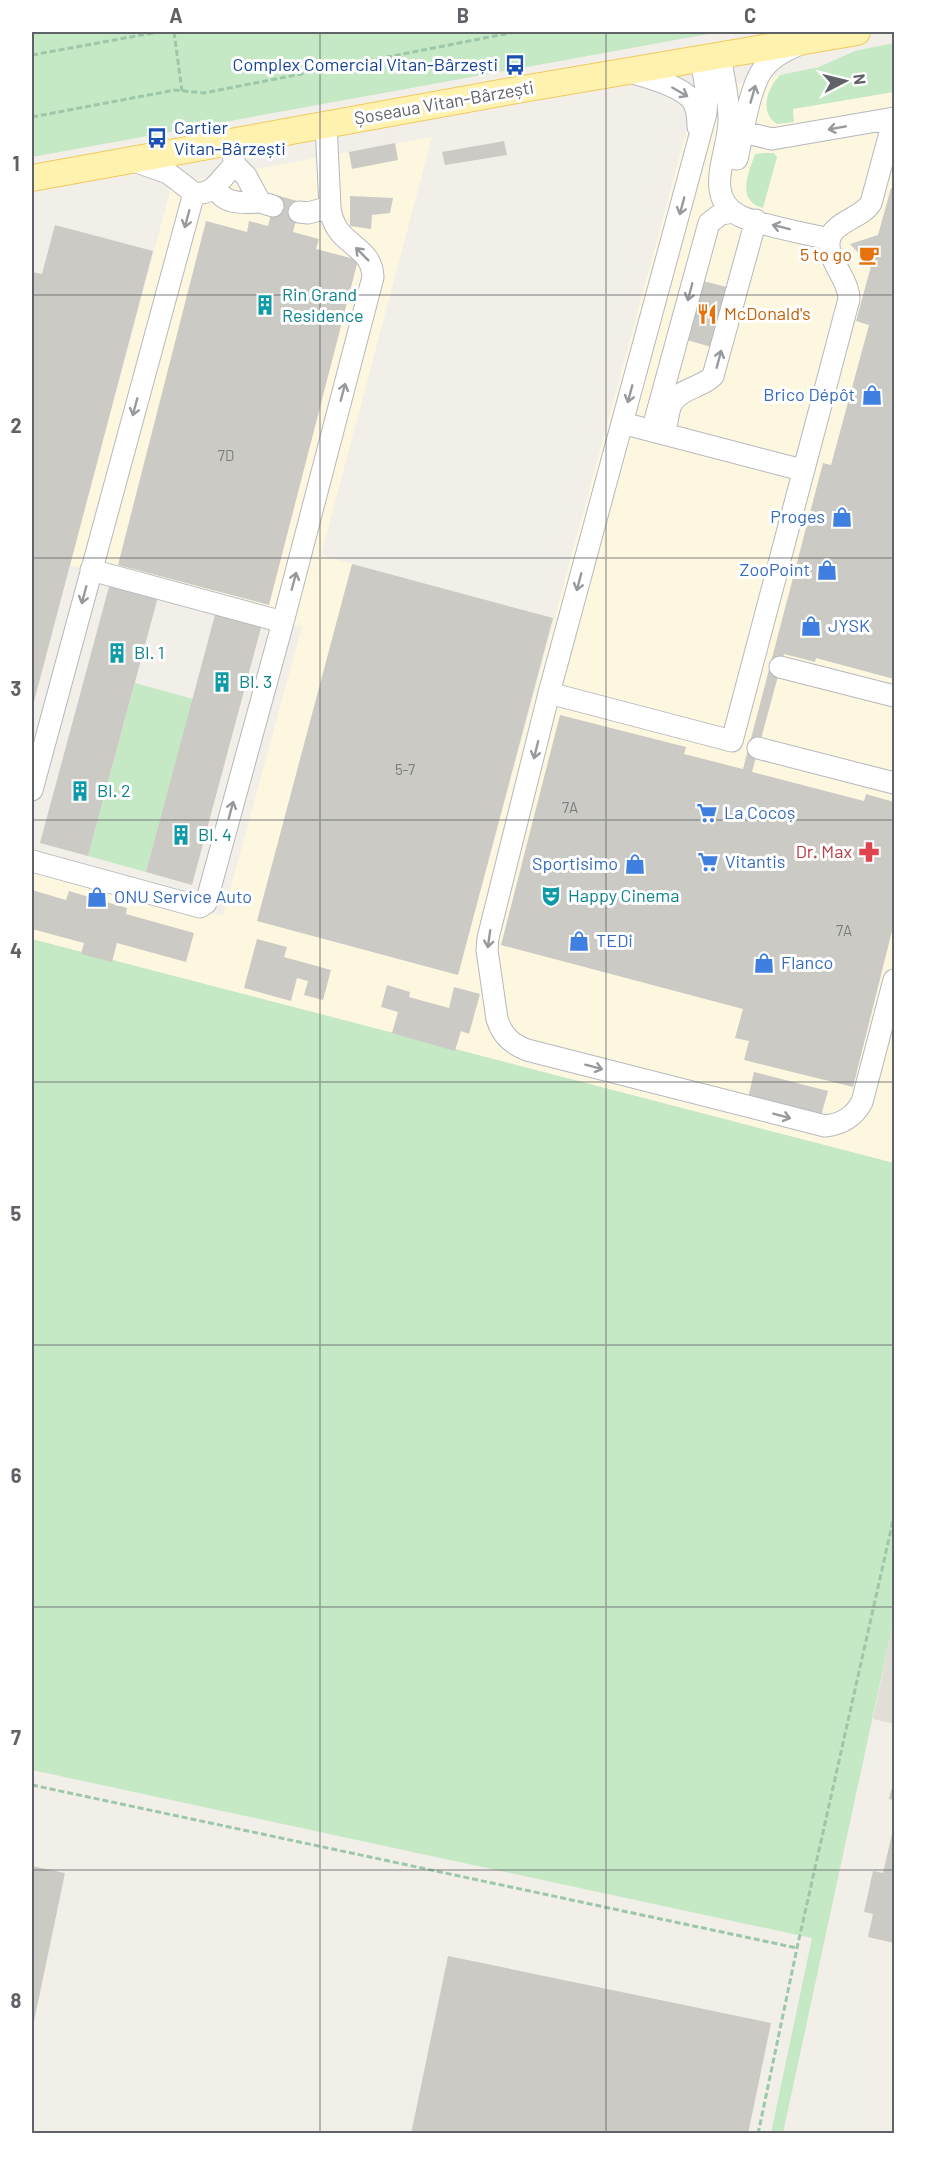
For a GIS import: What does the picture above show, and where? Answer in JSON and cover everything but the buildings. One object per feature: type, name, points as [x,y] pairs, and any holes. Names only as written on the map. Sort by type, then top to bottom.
[{"type":"main road","name":"Șoseaua Vitan-Bârzești","points":[[32,178],[131,160],[233,153],[326,124],[845,34]]},
{"type":"lane","points":[[734,212],[729,194],[730,184],[758,78],[768,64],[780,54],[796,46],[845,34]]},
{"type":"lane","points":[[710,57],[707,104],[669,252],[672,292],[662,329],[641,356],[549,693],[488,938],[487,950],[497,1018],[500,1028],[510,1041],[527,1050],[825,1126],[835,1125],[851,1117],[862,1102],[894,980]]},
{"type":"lane","points":[[710,57],[729,117],[728,138],[719,183],[723,200],[740,216],[829,239]]},
{"type":"lane","points":[[626,71],[666,84],[681,91],[692,100],[698,120],[697,149]]},
{"type":"lane","points":[[743,132],[772,139],[894,118],[871,203],[863,212],[835,230],[829,239],[830,253],[847,285],[849,299],[802,470],[768,664],[747,745]]},
{"type":"lane","points":[[32,861],[200,907],[204,906],[283,622],[373,277],[366,255],[342,237],[331,218],[326,124]]},
{"type":"lane","points":[[131,160],[168,173],[194,193],[204,194],[215,187],[226,172],[233,153]]},
{"type":"lane","points":[[215,187],[218,194],[228,201],[267,204],[246,176],[233,153]]},
{"type":"lane","points":[[32,790],[194,193]]},
{"type":"lane","points":[[298,212],[308,213],[330,207]]},
{"type":"lane","points":[[658,432],[709,223],[721,214],[734,212]]},
{"type":"lane","points":[[658,432],[676,397],[709,381],[713,376],[756,220]]},
{"type":"lane","points":[[622,423],[802,470]]},
{"type":"lane","points":[[91,570],[283,622]]},
{"type":"lane","points":[[768,664],[894,696]]},
{"type":"lane","points":[[549,693],[894,783]]},
{"type":"path","points":[[32,54],[158,32]]},
{"type":"path","points":[[174,32],[182,91]]},
{"type":"path","points":[[32,117],[175,90],[204,93],[515,32]]},
{"type":"path","points":[[758,2133],[894,1516]]},
{"type":"path","points":[[32,1785],[797,1948]]},
{"type":"shaded area","points":[[894,52],[894,1163],[465,1057],[32,940],[32,868],[223,916],[302,627],[70,565],[172,184],[432,137],[321,555],[352,564],[257,921],[458,975],[697,92]]},
{"type":"shaded area","points":[[894,1618],[894,1724],[873,1719]]},
{"type":"green space","points":[[32,32],[719,32],[32,157]]},
{"type":"green space","points":[[894,43],[894,92],[793,109],[794,122],[777,124],[771,119],[766,106],[767,100],[772,86],[780,75],[819,67],[855,51]]},
{"type":"green space","points":[[774,153],[777,157],[763,208],[749,199],[746,186],[755,154]]},
{"type":"green space","points":[[135,683],[193,699],[146,872],[88,856]]},
{"type":"green space","points":[[32,939],[894,1163],[894,1618],[783,2133],[771,2133],[812,1938],[32,1770]]},
{"type":"place","name":"Complex Comercial Vitan-Bârzești","points":[[515,65]]},
{"type":"place","name":"Cartier Vitan-Bârzești","points":[[157,138]]},
{"type":"place","name":"5 to go","points":[[869,255]]},
{"type":"place","name":"Rin Grand Residence","points":[[265,305]]},
{"type":"place","name":"McDonald's","points":[[707,314]]},
{"type":"place","name":"Brico Dépôt","points":[[872,395]]},
{"type":"place","name":"Proges","points":[[842,517]]},
{"type":"place","name":"ZooPoint","points":[[827,570]]},
{"type":"place","name":"JYSK","points":[[811,626]]},
{"type":"place","name":"Bl. 1","points":[[117,653]]},
{"type":"place","name":"Bl. 3","points":[[222,682]]},
{"type":"place","name":"Bl. 2","points":[[80,791]]},
{"type":"place","name":"La Cocoș","points":[[707,813]]},
{"type":"place","name":"Bl. 4","points":[[181,835]]},
{"type":"place","name":"Dr. Max","points":[[869,852]]},
{"type":"place","name":"Vitantis","points":[[708,862]]},
{"type":"place","name":"Sportisimo","points":[[635,864]]},
{"type":"place","name":"Happy Cinema","points":[[551,896]]},
{"type":"place","name":"ONU Service Auto","points":[[97,897]]},
{"type":"place","name":"TEDi","points":[[579,941]]},
{"type":"place","name":"Flanco","points":[[764,963]]}]
